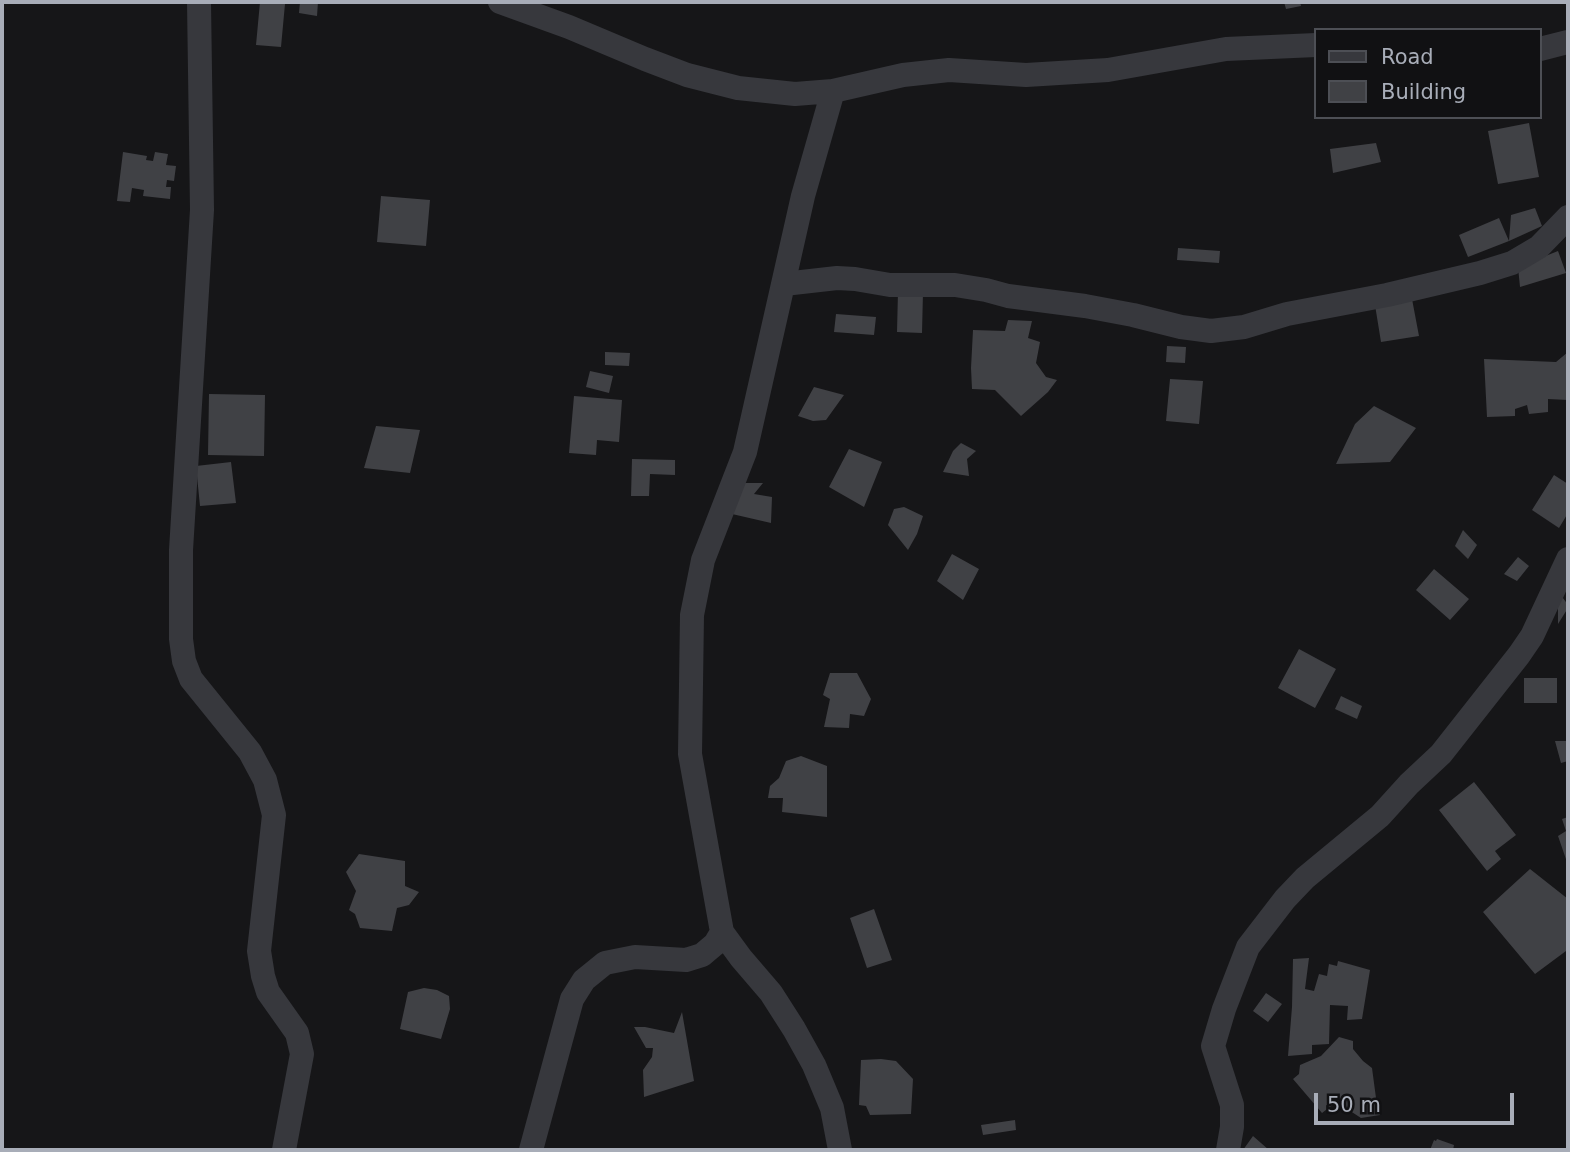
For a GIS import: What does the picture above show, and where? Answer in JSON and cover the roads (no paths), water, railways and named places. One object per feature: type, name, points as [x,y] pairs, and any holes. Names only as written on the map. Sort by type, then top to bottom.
[{"type":"street","points":[[199,2],[202,210],[181,550],[181,639],[184,662],[191,678],[250,752],[265,780],[274,815],[259,951],[268,992],[297,1033],[302,1054],[284,1150]]},
{"type":"street","points":[[500,2],[687,75],[738,88],[795,94],[833,91],[915,74],[949,70],[1026,75],[1108,69],[1226,49],[1314,45]]},
{"type":"street","points":[[1542,48],[1568,42]]},
{"type":"street","points":[[833,91],[803,196],[745,452],[703,560],[692,615],[690,754],[722,932],[771,993],[814,1065],[832,1108],[840,1150]]},
{"type":"street","points":[[784,284],[837,278],[890,285],[955,285],[1008,296],[1097,308],[1211,331],[1244,327],[1287,314],[1387,295],[1512,263],[1539,247],[1568,217]]},
{"type":"street","points":[[1228,1150],[1232,1105],[1213,1046],[1248,947],[1305,878],[1380,816],[1441,754],[1511,667],[1532,636],[1568,559]]},
{"type":"street","points":[[531,1150],[572,999],[584,980],[605,962],[635,957],[686,960],[702,955],[715,944],[722,932]]}]
